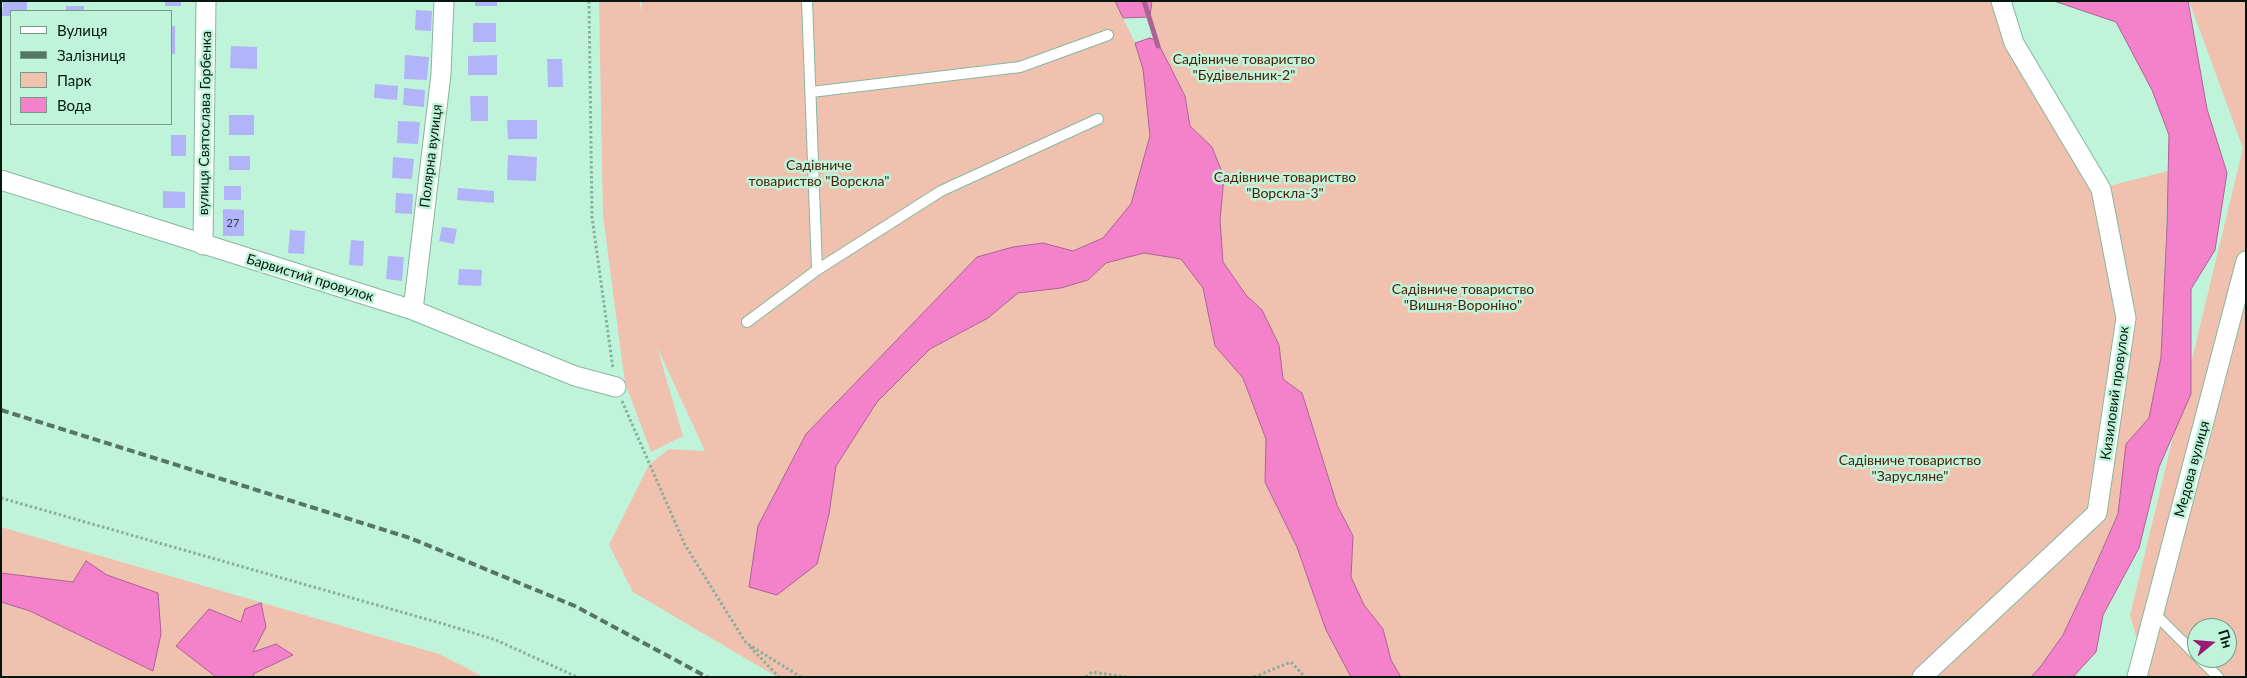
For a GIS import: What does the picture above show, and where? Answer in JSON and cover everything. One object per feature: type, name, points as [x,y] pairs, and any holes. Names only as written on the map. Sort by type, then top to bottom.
[{"type":"street","name":"вулиця Святослава Горбенка","points":[[203,244],[206,1]]},
{"type":"street","name":"Полярна вулиця","points":[[413,310],[441,74],[444,1]]},
{"type":"street","name":"Кизиловий провулок","points":[[1922,677],[2097,514],[2126,318],[2101,188],[2014,43],[2001,1]]},
{"type":"street","name":"Барвистий провулок","points":[[1,180],[413,310],[575,376],[616,387]]},
{"type":"street","name":"Медова вулиця","points":[[2137,677],[2246,261]]},
{"type":"lane","points":[[807,1],[818,270]]},
{"type":"lane","points":[[811,92],[1020,67],[1108,35]]},
{"type":"lane","points":[[747,322],[818,270],[941,192],[1098,119]]},
{"type":"lane","points":[[2154,613],[2187,646]]},
{"type":"lane","points":[[2209,668],[2218,677]]},
{"type":"path","points":[[589,1],[592,216],[616,387],[685,546],[746,643],[780,677]]},
{"type":"path","points":[[1,498],[447,625],[505,644],[576,677]]},
{"type":"path","points":[[746,643],[801,677]]},
{"type":"path","points":[[1254,677],[1291,662],[1306,677]]},
{"type":"path","points":[[1086,677],[1092,672],[1126,677]]},
{"type":"green space","name":"Садівниче товариство \"Ворскла\"","points":[[599,1],[639,1],[642,12],[641,1],[1115,1],[1135,43],[1143,69],[1150,136],[1131,204],[1103,238],[1073,251],[1043,243],[1013,247],[977,257],[806,434],[758,526],[817,564],[829,514],[836,466],[877,402],[930,349],[988,318],[1018,293],[1061,288],[1088,280],[1106,263],[1144,253],[1181,259],[1203,288],[1215,346],[1243,378],[1266,439],[1265,482],[1297,547],[1326,630],[1351,677],[777,677],[633,592],[609,545],[649,465],[669,449],[705,451],[657,347],[683,436],[651,452],[625,383],[603,216]]},
{"type":"green space","points":[[1152,1],[2001,1],[2101,188],[2168,171],[2161,357],[2149,418],[2126,444],[2118,514],[2063,635],[2041,666],[2031,677],[1401,677],[1391,660],[1383,629],[1364,605],[1351,577],[1352,536],[1337,505],[1302,393],[1283,379],[1279,345],[1262,310],[1246,295],[1223,262],[1220,220],[1224,177],[1212,147],[1190,126],[1185,96],[1157,41],[1150,17]]},
{"type":"green space","points":[[2189,1],[2246,1],[2246,677],[2148,677],[2130,615],[2243,148]]},
{"type":"green space","points":[[1,527],[439,654],[484,677],[1,677]]},
{"type":"water","points":[[1115,1],[1152,1],[1150,17],[1123,18]]},
{"type":"water","points":[[2054,1],[2188,1],[2207,109],[2227,173],[2215,250],[2191,289],[2191,394],[2159,467],[2139,548],[2103,615],[2096,652],[2073,677],[2031,677],[2063,635],[2087,584],[2118,514],[2126,444],[2149,418],[2161,357],[2167,225],[2169,135],[2152,90],[2116,22]]},
{"type":"water","points":[[1150,38],[1157,41],[1185,96],[1190,126],[1212,147],[1224,177],[1220,220],[1223,262],[1246,295],[1262,310],[1279,345],[1283,379],[1302,393],[1337,505],[1353,536],[1351,577],[1364,605],[1383,629],[1391,660],[1401,677],[1351,677],[1326,630],[1297,547],[1265,482],[1266,439],[1243,378],[1215,346],[1203,288],[1181,259],[1144,253],[1106,263],[1088,280],[1061,288],[1018,293],[988,318],[930,349],[877,402],[836,466],[829,514],[817,564],[777,595],[749,587],[758,526],[806,434],[977,257],[1013,247],[1043,243],[1073,251],[1103,238],[1131,204],[1150,136],[1143,69],[1135,43]]},
{"type":"water","points":[[86,561],[107,575],[158,593],[161,634],[153,671],[30,611],[1,602],[1,573],[73,582]]},
{"type":"water","points":[[261,603],[266,627],[253,652],[276,644],[293,655],[253,674],[255,677],[216,677],[176,646],[209,609],[241,622],[245,609]]},
{"type":"building","points":[[3,1],[27,1],[27,10],[10,10],[10,16],[2,16]]},
{"type":"building","points":[[165,1],[181,1],[181,6],[165,6]]},
{"type":"building","points":[[475,1],[497,1],[497,6],[475,6]]},
{"type":"building","points":[[66,6],[84,6],[84,10],[66,10]]},
{"type":"building","points":[[416,10],[432,11],[431,31],[415,30]]},
{"type":"building","points":[[473,23],[496,23],[496,42],[473,42]]},
{"type":"building","points":[[172,26],[175,26],[175,54],[172,54]]},
{"type":"building","points":[[231,46],[257,47],[257,69],[230,68]]},
{"type":"building","points":[[405,55],[429,57],[427,80],[404,79]]},
{"type":"building","points":[[497,55],[497,75],[468,75],[468,56]]},
{"type":"building","points":[[547,59],[562,59],[563,87],[548,87]]},
{"type":"building","points":[[375,84],[398,86],[397,100],[374,98]]},
{"type":"building","points":[[404,88],[425,90],[424,107],[403,105]]},
{"type":"building","points":[[470,96],[488,96],[488,121],[471,121]]},
{"type":"building","points":[[229,115],[254,115],[254,135],[229,135]]},
{"type":"building","points":[[507,120],[537,120],[537,139],[508,139]]},
{"type":"building","points":[[398,121],[420,122],[418,144],[397,143]]},
{"type":"building","points":[[171,135],[186,135],[186,156],[171,156]]},
{"type":"building","points":[[508,155],[537,157],[536,181],[507,180]]},
{"type":"building","points":[[229,156],[250,156],[250,170],[229,170]]},
{"type":"building","points":[[393,157],[414,159],[412,179],[392,178]]},
{"type":"building","points":[[224,186],[241,186],[241,200],[224,200]]},
{"type":"building","points":[[458,188],[494,191],[494,203],[457,200]]},
{"type":"building","points":[[163,191],[185,192],[185,208],[163,208]]},
{"type":"building","points":[[396,193],[413,194],[412,214],[395,213]]},
{"type":"building","points":[[223,209],[244,210],[244,236],[223,236]]},
{"type":"building","points":[[442,227],[457,229],[454,244],[439,241]]},
{"type":"building","points":[[290,230],[305,231],[304,254],[288,253]]},
{"type":"building","points":[[351,240],[364,241],[363,266],[349,265]]},
{"type":"building","points":[[388,256],[404,257],[402,281],[386,279]]},
{"type":"building","points":[[459,269],[482,270],[481,286],[458,285]]},
{"type":"waterway","points":[[1144,1],[1158,46]]},
{"type":"railway","points":[[1,410],[410,538],[575,606],[707,677]]},
{"type":"park label","name":"Садівниче товариство \"Будівельник-2\"","points":[[1244,68]]},
{"type":"park label","name":"Садівниче товариство \"Ворскла-3\"","points":[[1285,186]]},
{"type":"park label","name":"Садівниче товариство \"Вишня-Вороніно\"","points":[[1463,298]]},
{"type":"park label","name":"Садівниче товариство \"Зарусляне\"","points":[[1910,468]]}]
